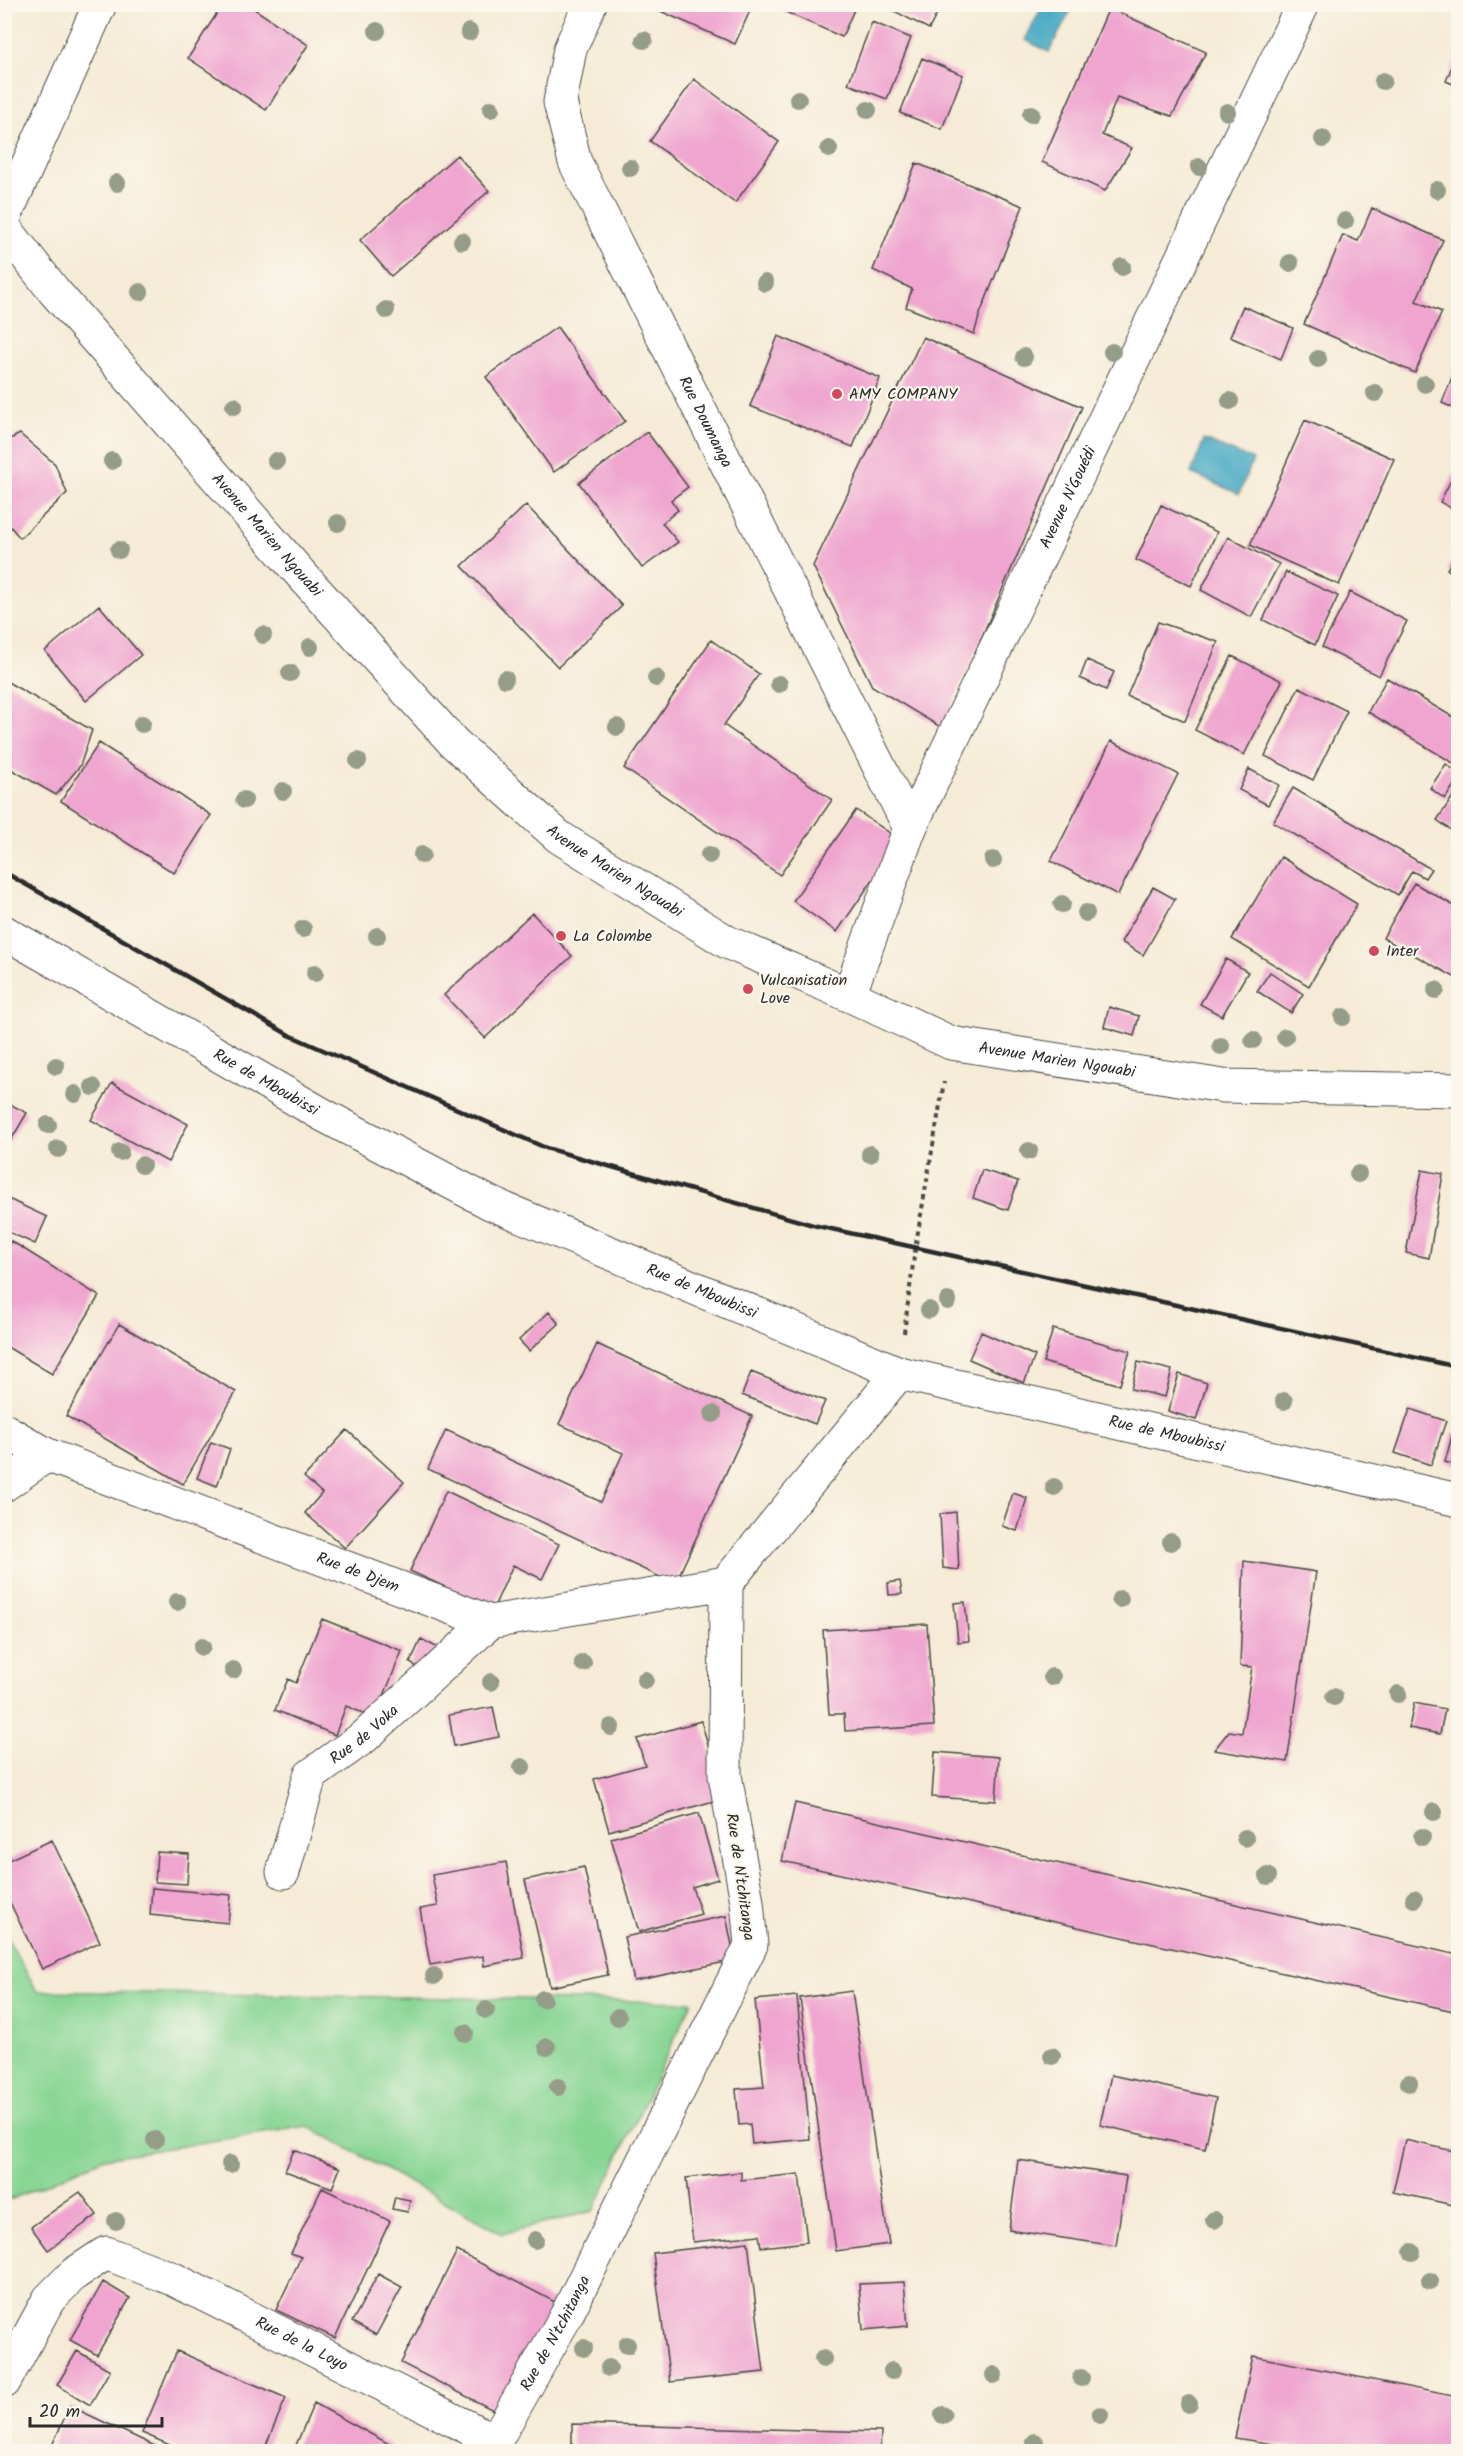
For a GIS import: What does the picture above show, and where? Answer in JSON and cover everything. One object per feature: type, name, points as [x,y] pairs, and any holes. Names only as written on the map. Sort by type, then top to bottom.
[{"type":"street","points":[[4,218],[100,4]]},
{"type":"street","name":"Rue Doumanga","points":[[590,4],[570,50],[560,102],[575,162],[910,828]]},
{"type":"street","name":"Avenue N'Gouédi","points":[[849,995],[910,828],[1303,4]]},
{"type":"street","name":"Avenue Marien Ngouabi","points":[[4,227],[54,291],[299,572],[454,743],[559,837],[727,942],[849,995],[951,1043],[1223,1086],[1458,1090]]},
{"type":"street","name":"Rue de Mboubissi","points":[[4,932],[325,1116],[490,1203],[899,1373],[1458,1500]]},
{"type":"street","points":[[489,1622],[726,1583],[899,1373]]},
{"type":"street","name":"Rue de Djem","points":[[4,1430],[47,1455],[489,1622]]},
{"type":"street","points":[[4,1485],[47,1455]]},
{"type":"street","name":"Rue de N'tchitanga","points":[[492,2446],[566,2316],[751,1945],[747,1902],[725,1775],[726,1583]]},
{"type":"street","name":"Rue de Voka","points":[[284,1872],[310,1776],[364,1737],[489,1622]]},
{"type":"street","name":"Rue de la Loyo","points":[[4,2382],[49,2299],[74,2274],[106,2253],[173,2279],[492,2446]]},
{"type":"path","points":[[899,1373],[915,1249],[951,1043]]},
{"type":"green space","points":[[5,1934],[37,1991],[692,2002],[593,2211],[502,2234],[308,2126],[105,2158],[5,2202]]},
{"type":"water","points":[[1043,5],[1061,5],[1071,10],[1049,52],[1025,40]]},
{"type":"water","points":[[1204,440],[1253,460],[1239,494],[1191,473]]},
{"type":"building","points":[[223,4],[247,4],[308,45],[266,110],[188,58]]},
{"type":"building","points":[[660,4],[753,4],[735,44],[658,10]]},
{"type":"building","points":[[897,4],[942,4],[929,29],[894,11]]},
{"type":"building","points":[[773,5],[856,5],[842,37]]},
{"type":"building","points":[[1109,8],[1206,52],[1172,116],[1117,98],[1102,135],[1132,148],[1105,191],[1042,162]]},
{"type":"building","points":[[872,22],[911,38],[887,99],[848,84]]},
{"type":"building","points":[[1458,55],[1458,86],[1446,81]]},
{"type":"building","points":[[922,58],[963,75],[942,129],[900,113]]},
{"type":"building","points":[[694,79],[779,142],[735,203],[650,141]]},
{"type":"building","points":[[457,155],[489,191],[391,276],[360,240]]},
{"type":"building","points":[[916,163],[1023,206],[974,334],[906,307],[912,289],[873,270]]},
{"type":"building","points":[[1372,208],[1443,240],[1416,301],[1442,312],[1415,373],[1304,324],[1343,235],[1358,241]]},
{"type":"building","points":[[1243,306],[1293,328],[1281,359],[1230,337]]},
{"type":"building","points":[[557,327],[625,421],[554,472],[486,377]]},
{"type":"building","points":[[778,336],[880,378],[853,447],[750,406]]},
{"type":"building","points":[[923,337],[1082,407],[942,728],[872,686],[813,566]]},
{"type":"building","points":[[1455,370],[1458,372],[1458,410],[1442,403]]},
{"type":"building","points":[[1305,420],[1394,459],[1339,585],[1250,545]]},
{"type":"building","points":[[647,432],[688,487],[671,500],[678,510],[662,523],[678,542],[642,568],[579,483]]},
{"type":"building","points":[[20,434],[55,464],[67,493],[20,538],[4,519],[4,442]]},
{"type":"building","points":[[1458,466],[1458,512],[1440,502]]},
{"type":"building","points":[[526,505],[622,606],[558,667],[462,566]]},
{"type":"building","points":[[1161,505],[1217,532],[1191,586],[1136,560]]},
{"type":"building","points":[[1228,537],[1279,564],[1251,617],[1201,590]]},
{"type":"building","points":[[1458,551],[1458,577],[1447,569]]},
{"type":"building","points":[[1286,572],[1338,596],[1315,645],[1263,620]]},
{"type":"building","points":[[1350,592],[1407,621],[1379,676],[1322,647]]},
{"type":"building","points":[[99,605],[141,655],[86,701],[45,651]]},
{"type":"building","points":[[1158,622],[1218,642],[1185,721],[1127,696]]},
{"type":"building","points":[[711,640],[759,674],[724,725],[832,800],[780,875],[624,768]]},
{"type":"building","points":[[1232,656],[1282,681],[1244,755],[1195,730]]},
{"type":"building","points":[[1087,660],[1114,672],[1106,690],[1080,678]]},
{"type":"building","points":[[1387,678],[1458,720],[1458,766],[1368,712]]},
{"type":"building","points":[[4,680],[92,730],[80,766],[56,795],[4,765]]},
{"type":"building","points":[[1299,687],[1347,711],[1313,780],[1265,756]]},
{"type":"building","points":[[1111,741],[1178,774],[1118,895],[1051,861]]},
{"type":"building","points":[[99,743],[211,815],[174,873],[61,801]]},
{"type":"building","points":[[1446,764],[1458,773],[1458,779],[1445,799],[1430,788]]},
{"type":"building","points":[[1249,769],[1279,785],[1268,805],[1239,790]]},
{"type":"building","points":[[1293,788],[1431,869],[1425,878],[1412,871],[1398,895],[1273,822]]},
{"type":"building","points":[[1458,789],[1458,835],[1437,820]]},
{"type":"building","points":[[856,810],[900,840],[837,932],[793,901]]},
{"type":"building","points":[[1281,857],[1357,904],[1309,986],[1232,939]]},
{"type":"building","points":[[1414,883],[1458,908],[1458,973],[1456,978],[1383,938]]},
{"type":"building","points":[[1153,887],[1175,899],[1143,955],[1121,942]]},
{"type":"building","points":[[532,913],[572,956],[485,1038],[444,995]]},
{"type":"building","points":[[1226,959],[1248,972],[1222,1016],[1200,1004]]},
{"type":"building","points":[[1270,972],[1303,994],[1291,1013],[1257,991]]},
{"type":"building","points":[[1109,1007],[1139,1016],[1134,1036],[1104,1027]]},
{"type":"building","points":[[112,1083],[188,1124],[168,1162],[91,1120]]},
{"type":"building","points":[[4,1101],[27,1113],[4,1152]]},
{"type":"building","points":[[982,1170],[1018,1181],[1008,1210],[973,1198]]},
{"type":"building","points":[[1422,1170],[1443,1174],[1429,1258],[1406,1253]]},
{"type":"building","points":[[4,1197],[47,1217],[35,1244],[4,1230]]},
{"type":"building","points":[[11,1241],[99,1296],[52,1374],[4,1345],[4,1252]]},
{"type":"building","points":[[549,1312],[559,1324],[529,1351],[519,1340]]},
{"type":"building","points":[[119,1324],[236,1392],[183,1484],[66,1416]]},
{"type":"building","points":[[1053,1329],[1130,1351],[1120,1385],[1043,1362]]},
{"type":"building","points":[[981,1332],[1035,1356],[1024,1383],[969,1359]]},
{"type":"building","points":[[597,1344],[752,1416],[675,1584],[428,1469],[446,1430],[601,1502],[623,1453],[559,1424]]},
{"type":"building","points":[[1138,1362],[1172,1370],[1165,1397],[1131,1389]]},
{"type":"building","points":[[751,1372],[825,1401],[815,1424],[742,1395]]},
{"type":"building","points":[[1179,1374],[1207,1383],[1196,1420],[1168,1411]]},
{"type":"building","points":[[1410,1409],[1446,1421],[1431,1465],[1395,1453]]},
{"type":"building","points":[[347,1430],[404,1482],[345,1548],[305,1513],[322,1493],[304,1477]]},
{"type":"building","points":[[1453,1432],[1458,1434],[1458,1466],[1445,1462]]},
{"type":"building","points":[[211,1442],[230,1449],[217,1486],[197,1478]]},
{"type":"building","points":[[446,1491],[559,1544],[542,1579],[513,1565],[493,1609],[410,1571]]},
{"type":"building","points":[[1013,1493],[1027,1498],[1017,1531],[1002,1526]]},
{"type":"building","points":[[956,1512],[959,1570],[943,1568],[940,1514]]},
{"type":"building","points":[[1244,1561],[1316,1572],[1287,1762],[1214,1750],[1229,1731],[1242,1733],[1252,1667],[1240,1666]]},
{"type":"building","points":[[900,1581],[902,1594],[889,1595],[888,1583]]},
{"type":"building","points":[[965,1602],[969,1641],[958,1642],[954,1603]]},
{"type":"building","points":[[322,1619],[402,1651],[375,1718],[346,1706],[335,1735],[275,1710],[288,1679],[296,1683]]},
{"type":"building","points":[[927,1624],[934,1726],[845,1731],[844,1714],[829,1714],[823,1630]]},
{"type":"building","points":[[421,1639],[442,1650],[430,1674],[410,1663]]},
{"type":"building","points":[[1414,1703],[1445,1709],[1440,1734],[1409,1728]]},
{"type":"building","points":[[493,1707],[499,1737],[454,1746],[449,1715]]},
{"type":"building","points":[[701,1721],[724,1798],[609,1831],[594,1779],[645,1765],[637,1739]]},
{"type":"building","points":[[935,1752],[999,1757],[996,1801],[932,1797]]},
{"type":"building","points":[[795,1803],[1458,1955],[1458,2012],[782,1861]]},
{"type":"building","points":[[699,1813],[718,1879],[692,1887],[701,1914],[639,1932],[611,1838]]},
{"type":"building","points":[[52,1840],[100,1942],[42,1969],[4,1890],[4,1862]]},
{"type":"building","points":[[157,1852],[189,1854],[187,1884],[155,1882]]},
{"type":"building","points":[[506,1862],[524,1958],[484,1966],[483,1956],[430,1965],[420,1909],[438,1906],[432,1875]]},
{"type":"building","points":[[584,1867],[608,1975],[550,1987],[525,1880]]},
{"type":"building","points":[[152,1888],[231,1895],[228,1923],[150,1915]]},
{"type":"building","points":[[726,1916],[735,1960],[634,1981],[624,1937]]},
{"type":"building","points":[[852,1991],[889,2244],[836,2251],[800,1998]]},
{"type":"building","points":[[797,1996],[810,2139],[752,2144],[750,2124],[739,2125],[736,2089],[764,2087],[755,2000]]},
{"type":"building","points":[[1111,2075],[1216,2098],[1205,2149],[1100,2125]]},
{"type":"building","points":[[1405,2140],[1458,2152],[1458,2206],[1393,2192]]},
{"type":"building","points":[[294,2150],[340,2168],[332,2188],[285,2171]]},
{"type":"building","points":[[1018,2160],[1126,2176],[1116,2246],[1009,2230]]},
{"type":"building","points":[[741,2172],[741,2180],[799,2174],[807,2242],[761,2247],[759,2235],[693,2242],[686,2178]]},
{"type":"building","points":[[322,2188],[390,2221],[335,2338],[276,2310],[301,2257],[291,2253]]},
{"type":"building","points":[[80,2192],[97,2215],[48,2250],[31,2227]]},
{"type":"building","points":[[395,2197],[410,2200],[408,2212],[392,2209]]},
{"type":"building","points":[[748,2242],[764,2372],[670,2382],[653,2253]]},
{"type":"building","points":[[457,2251],[555,2302],[499,2413],[401,2363]]},
{"type":"building","points":[[378,2274],[402,2287],[376,2335],[352,2322]]},
{"type":"building","points":[[103,2282],[130,2298],[97,2355],[70,2340]]},
{"type":"building","points":[[904,2282],[908,2326],[863,2330],[859,2284]]},
{"type":"building","points":[[77,2351],[110,2370],[90,2405],[57,2385]]},
{"type":"building","points":[[177,2351],[286,2398],[263,2452],[186,2452],[142,2433]]},
{"type":"building","points":[[1253,2356],[1458,2397],[1458,2452],[1323,2452],[1235,2438]]},
{"type":"building","points":[[314,2403],[391,2445],[387,2452],[293,2452]]},
{"type":"building","points":[[70,2406],[159,2448],[158,2452],[49,2452]]},
{"type":"building","points":[[572,2424],[881,2432],[880,2452],[572,2452]]},
{"type":"railway","points":[[4,872],[289,1035],[546,1148],[813,1225],[1458,1367]]},
{"type":"place","name":"AMY COMPANY","points":[[837,394]]},
{"type":"place","name":"La Colombe","points":[[561,936]]},
{"type":"place","name":"Inter","points":[[1374,951]]},
{"type":"place","name":"Vulcanisation Love","points":[[748,989]]}]
